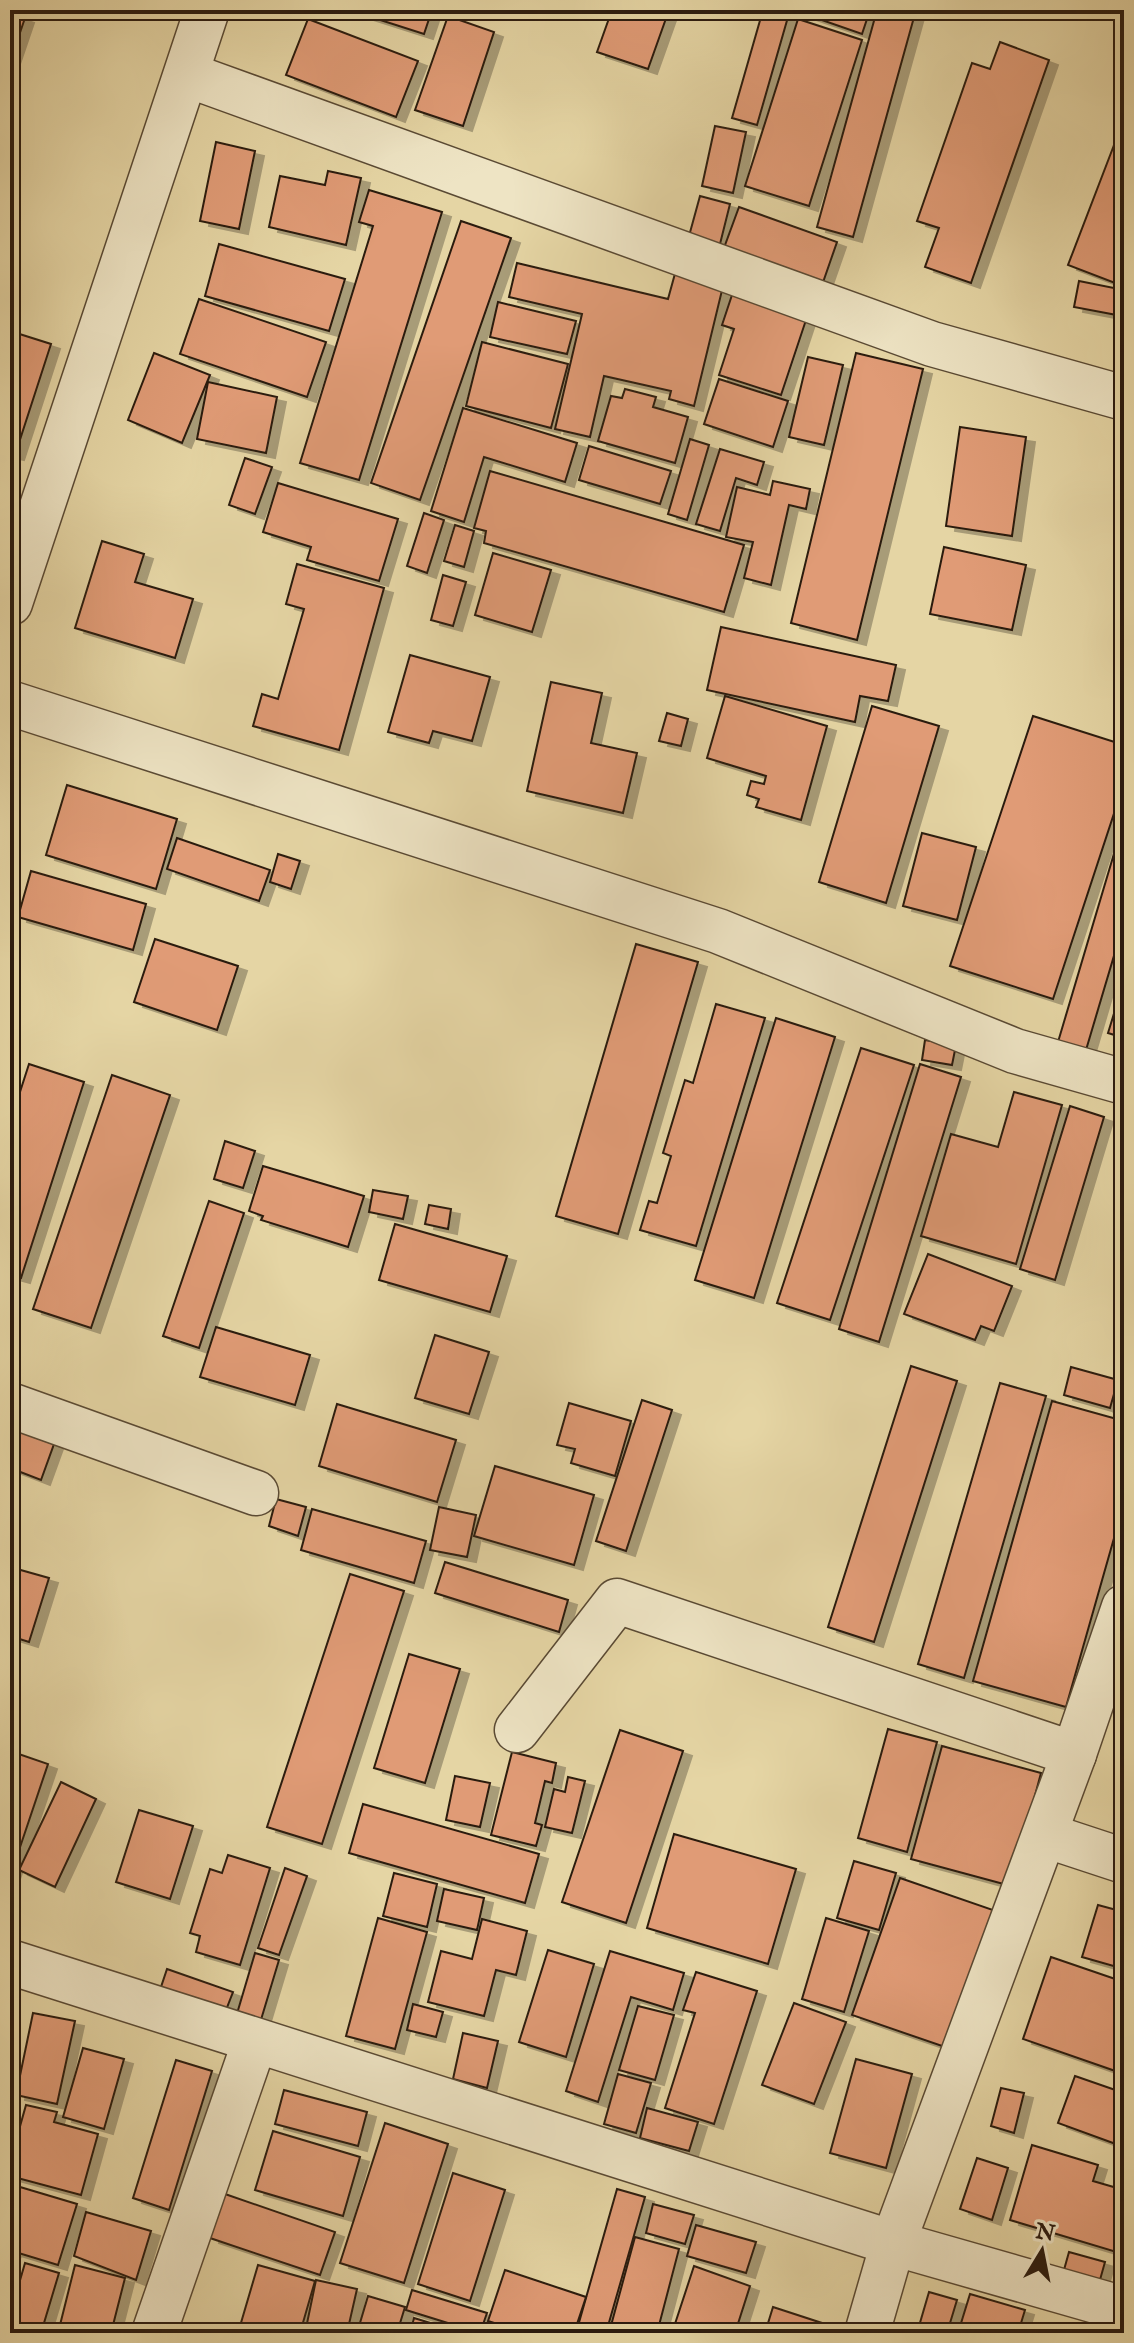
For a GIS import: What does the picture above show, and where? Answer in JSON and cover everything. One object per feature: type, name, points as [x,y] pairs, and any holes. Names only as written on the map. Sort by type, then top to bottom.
[{"type":"street","points":[[10,603],[188,75],[207,10]]},
{"type":"street","points":[[188,75],[932,344],[1124,398]]},
{"type":"street","points":[[10,703],[718,931],[1015,1051],[1124,1082]]},
{"type":"street","points":[[10,1405],[256,1493]]},
{"type":"street","points":[[517,1730],[617,1601],[1074,1754]]},
{"type":"street","points":[[867,2333],[893,2243],[1045,1835],[1124,1607]]},
{"type":"street","points":[[1045,1835],[1124,1861]]},
{"type":"street","points":[[10,1962],[893,2243],[1124,2309]]},
{"type":"street","points":[[154,2333],[255,2041]]},
{"type":"building","points":[[349,10],[432,10],[424,34]]},
{"type":"building","points":[[612,10],[669,10],[648,69],[597,52]]},
{"type":"building","points":[[763,10],[790,10],[757,125],[732,118]]},
{"type":"building","points":[[793,10],[870,10],[862,34]]},
{"type":"building","points":[[877,10],[916,10],[853,237],[817,227]]},
{"type":"building","points":[[10,13],[25,18],[10,62]]},
{"type":"building","points":[[448,16],[494,32],[463,126],[415,110]]},
{"type":"building","points":[[308,19],[418,61],[396,117],[286,75]]},
{"type":"building","points":[[798,19],[862,40],[809,206],[745,186]]},
{"type":"building","points":[[1000,42],[1049,60],[971,283],[925,267],[939,228],[917,221],[972,63],[990,69]]},
{"type":"building","points":[[1124,119],[1124,258],[1115,283],[1068,265]]},
{"type":"building","points":[[715,126],[746,132],[733,193],[702,186]]},
{"type":"building","points":[[216,142],[255,151],[239,229],[200,221]]},
{"type":"building","points":[[328,171],[361,178],[346,245],[269,227],[280,176],[325,185]]},
{"type":"building","points":[[369,190],[442,212],[359,480],[300,463],[373,226],[359,222]]},
{"type":"building","points":[[700,196],[730,204],[717,256],[686,247]]},
{"type":"building","points":[[739,207],[837,242],[820,291],[721,256]]},
{"type":"building","points":[[461,221],[511,238],[420,500],[371,483]]},
{"type":"building","points":[[219,244],[345,279],[329,331],[205,296]]},
{"type":"building","points":[[517,263],[668,299],[676,270],[724,282],[694,406],[669,399],[671,391],[604,376],[590,437],[555,429],[582,314],[509,297]]},
{"type":"building","points":[[1079,281],[1124,290],[1122,316],[1074,307]]},
{"type":"building","points":[[735,286],[809,311],[781,395],[719,375],[734,329],[722,325]]},
{"type":"building","points":[[199,299],[326,342],[307,397],[180,354]]},
{"type":"building","points":[[498,302],[576,321],[567,354],[490,337]]},
{"type":"building","points":[[10,331],[51,344],[15,455],[10,454]]},
{"type":"building","points":[[482,342],[568,364],[551,428],[466,406]]},
{"type":"building","points":[[154,353],[210,375],[182,443],[128,420]]},
{"type":"building","points":[[856,353],[923,369],[857,640],[791,623]]},
{"type":"building","points":[[808,357],[843,365],[824,445],[789,437]]},
{"type":"building","points":[[719,379],[788,401],[773,447],[704,424]]},
{"type":"building","points":[[208,382],[277,397],[266,453],[197,439]]},
{"type":"building","points":[[625,389],[656,397],[653,407],[688,417],[675,463],[598,441],[611,396],[622,398]]},
{"type":"building","points":[[463,408],[577,443],[565,482],[484,457],[464,522],[431,511]]},
{"type":"building","points":[[960,427],[1026,437],[1012,536],[946,526]]},
{"type":"building","points":[[690,439],[709,445],[687,520],[668,514]]},
{"type":"building","points":[[589,446],[671,471],[660,504],[579,480]]},
{"type":"building","points":[[720,449],[764,462],[757,485],[736,478],[720,531],[696,524]]},
{"type":"building","points":[[245,458],[272,467],[255,514],[229,505]]},
{"type":"building","points":[[490,471],[744,545],[724,612],[484,543],[486,531],[474,528]]},
{"type":"building","points":[[773,481],[810,489],[806,509],[789,505],[771,585],[744,578],[753,542],[726,537],[737,487],[770,495]]},
{"type":"building","points":[[278,483],[398,519],[379,581],[307,560],[311,547],[263,532]]},
{"type":"building","points":[[424,513],[444,520],[427,573],[407,566]]},
{"type":"building","points":[[455,525],[474,531],[464,567],[444,561]]},
{"type":"building","points":[[102,541],[144,554],[135,582],[193,599],[175,658],[75,628]]},
{"type":"building","points":[[944,547],[1026,565],[1012,630],[930,614]]},
{"type":"building","points":[[493,553],[551,570],[532,632],[475,615]]},
{"type":"building","points":[[297,564],[384,588],[339,750],[253,726],[262,694],[278,699],[304,609],[286,604]]},
{"type":"building","points":[[443,575],[466,582],[453,626],[431,620]]},
{"type":"building","points":[[721,627],[896,665],[888,701],[860,696],[855,722],[707,690]]},
{"type":"building","points":[[410,655],[490,677],[472,741],[433,731],[429,743],[388,732]]},
{"type":"building","points":[[551,682],[602,693],[591,743],[637,753],[623,813],[527,791]]},
{"type":"building","points":[[725,696],[827,726],[801,820],[756,807],[759,799],[747,795],[751,781],[764,784],[766,776],[707,758]]},
{"type":"building","points":[[872,706],[939,726],[886,903],[819,882]]},
{"type":"building","points":[[667,713],[688,719],[681,746],[659,741]]},
{"type":"building","points":[[1033,716],[1124,745],[1124,783],[1053,999],[950,966]]},
{"type":"building","points":[[67,785],[177,819],[156,889],[46,855]]},
{"type":"building","points":[[1124,820],[1124,922],[1086,1050],[1058,1042]]},
{"type":"building","points":[[922,833],[976,847],[957,920],[903,906]]},
{"type":"building","points":[[177,838],[270,870],[259,901],[167,869]]},
{"type":"building","points":[[278,854],[300,861],[291,889],[270,882]]},
{"type":"building","points":[[31,871],[146,904],[133,950],[18,917]]},
{"type":"building","points":[[155,939],[238,966],[217,1030],[134,1002]]},
{"type":"building","points":[[636,944],[698,962],[618,1234],[556,1216]]},
{"type":"building","points":[[1124,981],[1124,1038],[1108,1033]]},
{"type":"building","points":[[716,1004],[765,1018],[696,1246],[640,1230],[649,1201],[657,1203],[671,1156],[663,1153],[685,1080],[693,1083]]},
{"type":"building","points":[[776,1018],[835,1037],[754,1298],[695,1280]]},
{"type":"building","points":[[925,1040],[956,1045],[952,1065],[922,1060]]},
{"type":"building","points":[[861,1048],[914,1065],[830,1320],[777,1303]]},
{"type":"building","points":[[29,1064],[84,1082],[21,1278],[10,1275],[10,1123]]},
{"type":"building","points":[[920,1064],[961,1077],[879,1342],[839,1329]]},
{"type":"building","points":[[112,1075],[170,1095],[91,1328],[33,1309]]},
{"type":"building","points":[[1014,1092],[1062,1105],[1016,1264],[921,1236],[951,1134],[998,1147]]},
{"type":"building","points":[[1070,1106],[1104,1117],[1055,1280],[1020,1269]]},
{"type":"building","points":[[225,1141],[255,1151],[243,1188],[214,1179]]},
{"type":"building","points":[[263,1166],[364,1196],[348,1247],[261,1220],[263,1216],[249,1211]]},
{"type":"building","points":[[373,1190],[408,1196],[403,1219],[369,1212]]},
{"type":"building","points":[[209,1201],[244,1213],[199,1348],[163,1336]]},
{"type":"building","points":[[429,1205],[451,1209],[448,1229],[425,1224]]},
{"type":"building","points":[[395,1224],[507,1256],[490,1312],[379,1280]]},
{"type":"building","points":[[928,1254],[1012,1286],[994,1331],[981,1326],[975,1340],[904,1314]]},
{"type":"building","points":[[216,1327],[310,1355],[295,1405],[200,1377]]},
{"type":"building","points":[[435,1335],[489,1352],[469,1414],[415,1398]]},
{"type":"building","points":[[911,1366],[957,1381],[874,1642],[828,1627]]},
{"type":"building","points":[[1071,1367],[1118,1380],[1110,1408],[1064,1395]]},
{"type":"building","points":[[1124,1372],[1124,1415],[1114,1412]]},
{"type":"building","points":[[1000,1383],[1046,1396],[964,1678],[918,1664]]},
{"type":"building","points":[[642,1400],[672,1410],[626,1551],[596,1541]]},
{"type":"building","points":[[1052,1401],[1124,1421],[1124,1503],[1066,1707],[973,1681]]},
{"type":"building","points":[[569,1403],[631,1421],[615,1476],[571,1463],[575,1449],[557,1445]]},
{"type":"building","points":[[337,1404],[456,1440],[437,1502],[319,1466]]},
{"type":"building","points":[[10,1428],[54,1444],[41,1480],[10,1468]]},
{"type":"building","points":[[495,1466],[594,1495],[574,1565],[474,1536]]},
{"type":"building","points":[[276,1499],[306,1507],[298,1536],[269,1526]]},
{"type":"building","points":[[439,1507],[476,1515],[467,1557],[430,1550]]},
{"type":"building","points":[[312,1509],[426,1541],[414,1583],[301,1550]]},
{"type":"building","points":[[445,1562],[568,1600],[559,1632],[435,1593]]},
{"type":"building","points":[[10,1567],[49,1578],[29,1642],[10,1636]]},
{"type":"building","points":[[350,1574],[404,1591],[322,1844],[267,1827]]},
{"type":"building","points":[[409,1654],[460,1669],[425,1783],[374,1768]]},
{"type":"building","points":[[888,1729],[937,1742],[907,1852],[858,1838]]},
{"type":"building","points":[[620,1730],[683,1751],[626,1923],[562,1902]]},
{"type":"building","points":[[942,1746],[1041,1773],[1011,1886],[911,1859]]},
{"type":"building","points":[[10,1751],[48,1764],[10,1877]]},
{"type":"building","points":[[512,1752],[556,1763],[552,1783],[545,1781],[535,1823],[542,1825],[536,1846],[491,1835]]},
{"type":"building","points":[[455,1776],[490,1783],[480,1827],[446,1820]]},
{"type":"building","points":[[568,1777],[585,1781],[572,1833],[545,1827],[554,1789],[565,1792]]},
{"type":"building","points":[[61,1782],[96,1799],[55,1887],[19,1870]]},
{"type":"building","points":[[363,1804],[539,1854],[525,1903],[349,1853]]},
{"type":"building","points":[[139,1810],[193,1826],[170,1899],[116,1882]]},
{"type":"building","points":[[674,1834],[796,1869],[768,1964],[647,1928]]},
{"type":"building","points":[[228,1855],[270,1868],[240,1965],[196,1952],[200,1936],[190,1933],[210,1869],[222,1873]]},
{"type":"building","points":[[854,1861],[896,1873],[879,1930],[837,1918]]},
{"type":"building","points":[[285,1868],[307,1876],[279,1955],[258,1948]]},
{"type":"building","points":[[394,1873],[437,1884],[427,1927],[383,1916]]},
{"type":"building","points":[[900,1878],[993,1910],[945,2047],[852,2015]]},
{"type":"building","points":[[444,1889],[484,1898],[477,1930],[437,1921]]},
{"type":"building","points":[[1098,1905],[1124,1912],[1124,1969],[1082,1957]]},
{"type":"building","points":[[378,1918],[427,1932],[395,2049],[346,2036]]},
{"type":"building","points":[[826,1918],[869,1931],[844,2012],[802,1999]]},
{"type":"building","points":[[482,1919],[527,1931],[516,1975],[496,1970],[484,2016],[428,2002],[441,1951],[472,1959]]},
{"type":"building","points":[[548,1950],[594,1964],[566,2057],[519,2042]]},
{"type":"building","points":[[610,1951],[684,1973],[673,2010],[631,1997],[598,2102],[566,2091]]},
{"type":"building","points":[[255,1953],[279,1960],[260,2023],[236,2017]]},
{"type":"building","points":[[1051,1957],[1124,1982],[1124,2074],[1023,2039]]},
{"type":"building","points":[[167,1969],[233,1992],[226,2010],[161,1987]]},
{"type":"building","points":[[696,1972],[757,1991],[714,2124],[665,2108],[695,2013],[683,2010]]},
{"type":"building","points":[[794,2003],[846,2022],[814,2104],[762,2085]]},
{"type":"building","points":[[413,2004],[443,2012],[436,2037],[407,2030]]},
{"type":"building","points":[[638,2006],[674,2015],[655,2080],[619,2070]]},
{"type":"building","points":[[33,2013],[75,2021],[57,2104],[16,2095]]},
{"type":"building","points":[[463,2033],[498,2041],[487,2088],[453,2079]]},
{"type":"building","points":[[83,2048],[124,2059],[104,2129],[63,2117]]},
{"type":"building","points":[[856,2059],[912,2074],[886,2168],[830,2153]]},
{"type":"building","points":[[176,2060],[212,2071],[169,2210],[133,2198]]},
{"type":"building","points":[[618,2074],[651,2083],[636,2133],[604,2124]]},
{"type":"building","points":[[1075,2076],[1124,2093],[1124,2147],[1058,2123]]},
{"type":"building","points":[[1001,2088],[1024,2093],[1014,2133],[991,2126]]},
{"type":"building","points":[[284,2090],[367,2112],[358,2146],[275,2124]]},
{"type":"building","points":[[26,2105],[57,2112],[54,2122],[98,2134],[81,2195],[10,2176],[10,2162]]},
{"type":"building","points":[[647,2108],[698,2122],[689,2151],[640,2138]]},
{"type":"building","points":[[385,2123],[448,2144],[404,2283],[340,2263]]},
{"type":"building","points":[[273,2131],[360,2157],[343,2216],[255,2190]]},
{"type":"building","points":[[1032,2145],[1098,2165],[1093,2181],[1124,2190],[1123,2254],[1010,2220]]},
{"type":"building","points":[[977,2158],[1008,2168],[992,2220],[960,2209]]},
{"type":"building","points":[[453,2173],[505,2190],[470,2301],[418,2284]]},
{"type":"building","points":[[10,2184],[77,2204],[58,2265],[12,2251],[10,2257]]},
{"type":"building","points":[[617,2189],[645,2197],[606,2333],[576,2333]]},
{"type":"building","points":[[225,2194],[335,2232],[320,2275],[210,2238]]},
{"type":"building","points":[[653,2204],[694,2215],[685,2244],[646,2233]]},
{"type":"building","points":[[86,2212],[151,2231],[136,2280],[74,2256]]},
{"type":"building","points":[[696,2225],[756,2242],[746,2273],[687,2256]]},
{"type":"building","points":[[635,2237],[679,2249],[657,2333],[609,2333]]},
{"type":"building","points":[[1069,2252],[1105,2262],[1098,2287],[1062,2277]]},
{"type":"building","points":[[25,2263],[59,2273],[41,2333],[10,2333],[10,2315]]},
{"type":"building","points":[[75,2265],[125,2278],[111,2333],[58,2333]]},
{"type":"building","points":[[258,2265],[315,2281],[300,2333],[238,2333]]},
{"type":"building","points":[[694,2266],[750,2286],[735,2333],[672,2333]]},
{"type":"building","points":[[505,2270],[586,2297],[574,2333],[526,2333],[488,2321]]},
{"type":"building","points":[[316,2280],[357,2289],[347,2333],[305,2333]]},
{"type":"building","points":[[412,2290],[487,2313],[480,2333],[406,2310]]},
{"type":"building","points":[[929,2292],[957,2300],[947,2333],[917,2333]]},
{"type":"building","points":[[970,2294],[1025,2310],[1018,2333],[958,2333]]},
{"type":"building","points":[[368,2296],[405,2307],[397,2333],[357,2333]]},
{"type":"building","points":[[773,2307],[825,2324],[822,2333],[765,2333]]},
{"type":"building","points":[[414,2318],[463,2333],[410,2333]]}]
